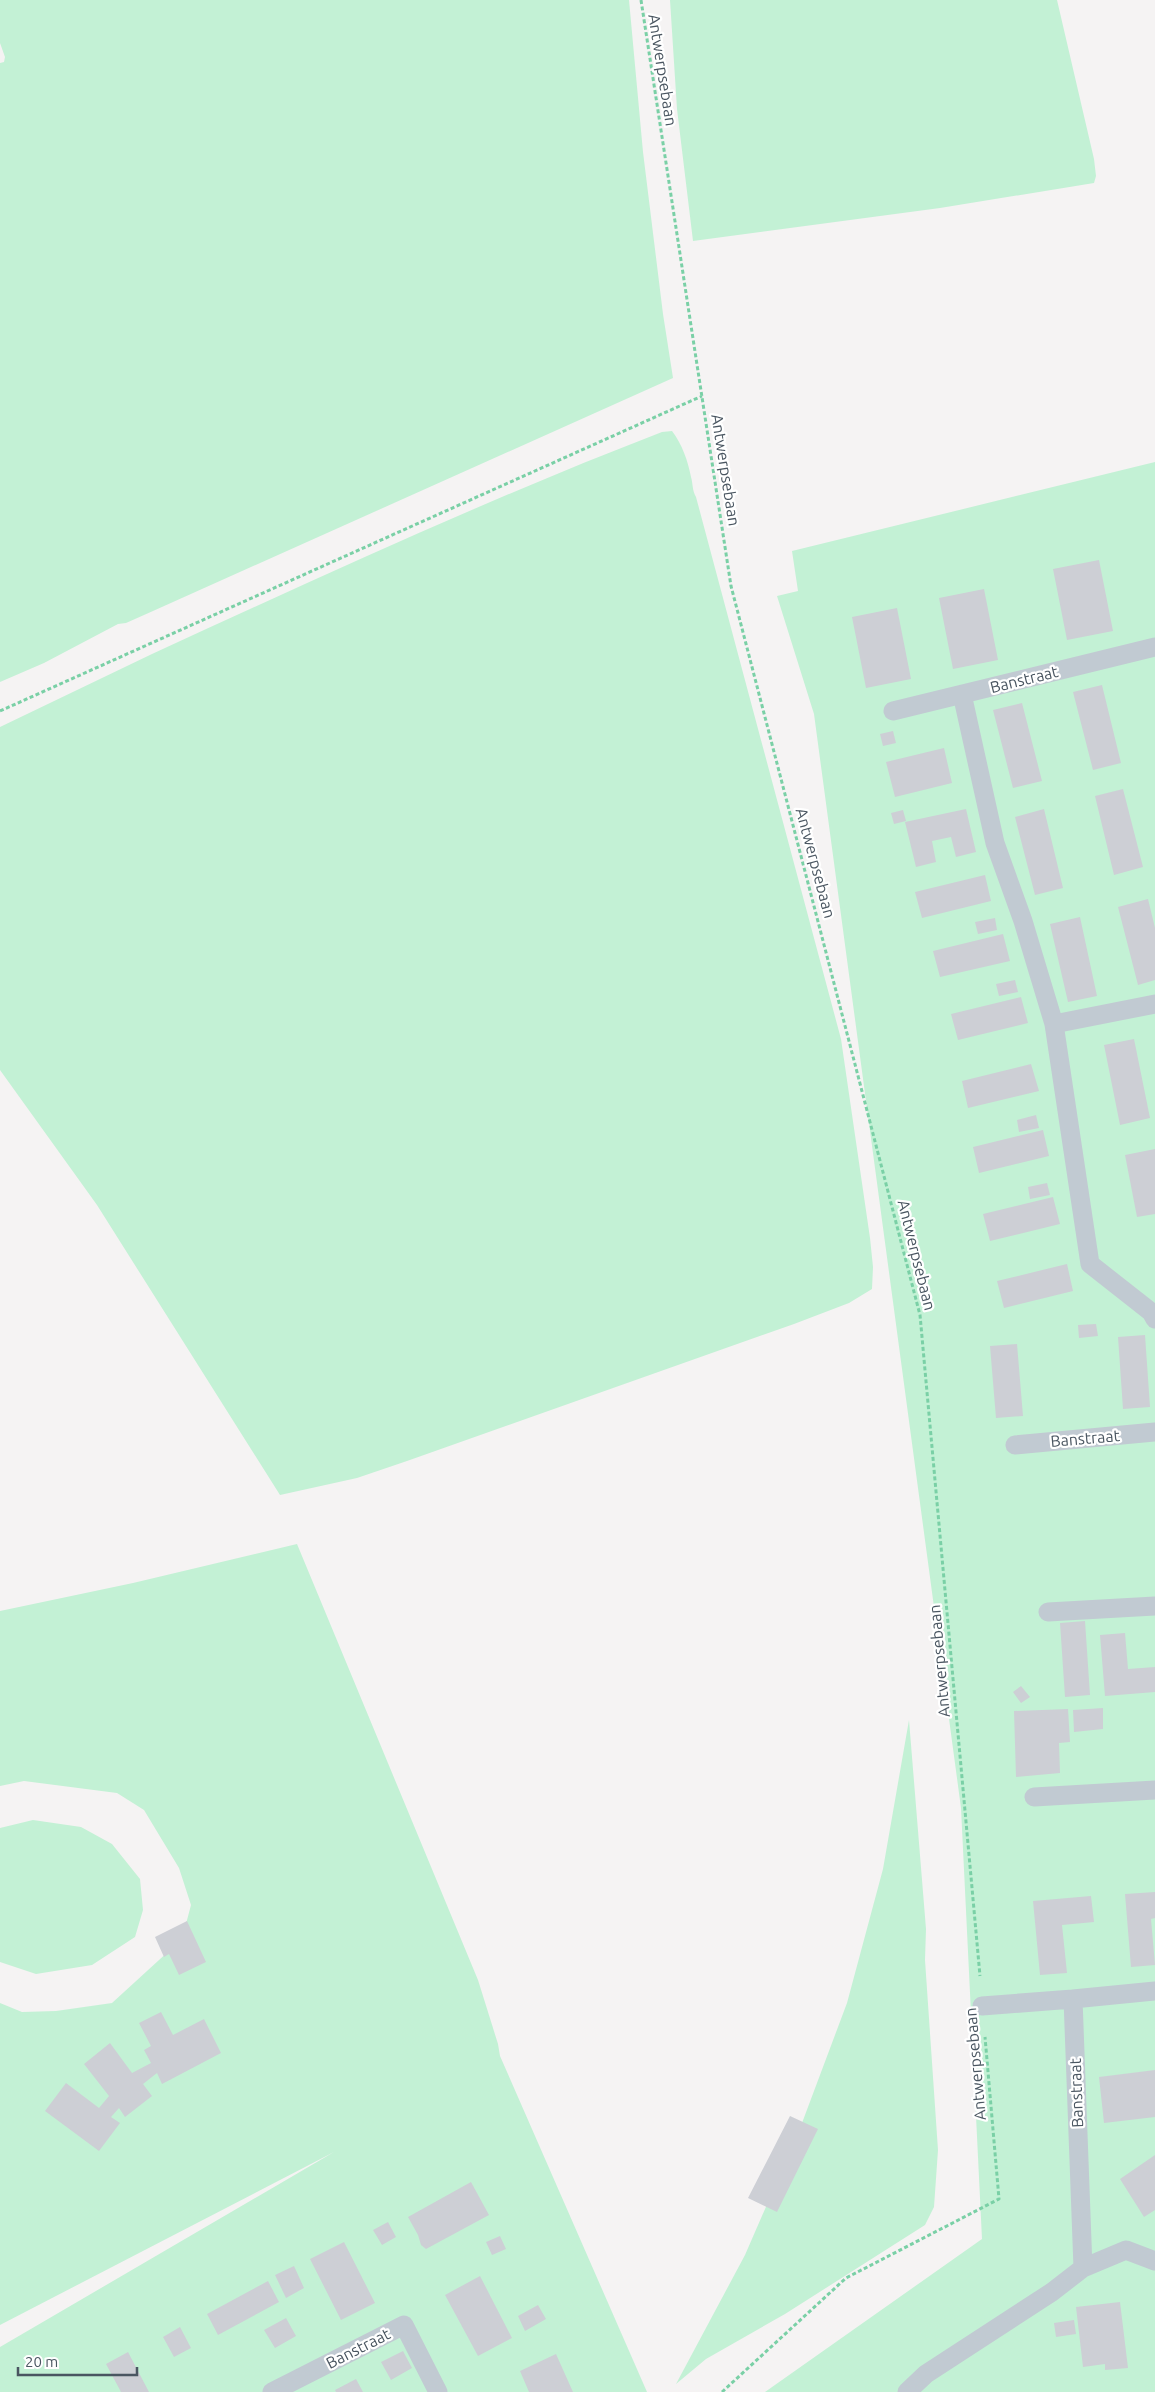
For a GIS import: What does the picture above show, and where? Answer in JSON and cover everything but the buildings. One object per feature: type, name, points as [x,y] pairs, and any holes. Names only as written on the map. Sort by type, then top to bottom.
[{"type":"lane","name":"Banstraat","points":[[893,711],[1155,647]]},
{"type":"lane","points":[[962,694],[995,844],[1023,922],[1054,1024],[1090,1264],[1151,1312],[1155,1319]]},
{"type":"lane","points":[[1054,1024],[1155,1004]]},
{"type":"lane","name":"Banstraat","points":[[1015,1445],[1155,1432]]},
{"type":"lane","points":[[1048,1612],[1155,1606]]},
{"type":"lane","points":[[1034,1797],[1155,1790]]},
{"type":"lane","points":[[982,2006],[1155,1990]]},
{"type":"lane","name":"Banstraat","points":[[1073,1999],[1083,2268]]},
{"type":"lane","points":[[907,2392],[926,2374],[1083,2268],[1126,2250],[1155,2260]]},
{"type":"lane","name":"Banstraat","points":[[272,2392],[404,2325],[438,2392]]},
{"type":"path","name":"Antwerpsebaan","points":[[640,0],[731,586],[920,1316],[1000,2199],[846,2278],[722,2392]]},
{"type":"path","points":[[0,711],[702,396]]},
{"type":"green space","points":[[0,0],[629,0],[643,152],[673,378],[126,623],[118,624],[44,663],[0,682],[0,63],[4,62],[5,57],[0,43]]},
{"type":"green space","points":[[670,0],[1057,0],[1094,159],[1096,176],[1094,183],[940,208],[693,241],[677,109]]},
{"type":"green space","points":[[672,431],[682,447],[688,465],[841,1039],[870,1238],[873,1267],[872,1289],[849,1303],[794,1324],[407,1461],[357,1478],[280,1495],[97,1205],[0,1070],[0,727],[152,654],[405,539],[597,458],[662,432]]},
{"type":"green space","points":[[1155,462],[1155,2392],[765,2392],[982,2239],[961,1808],[814,714],[777,596],[798,591],[792,551]]},
{"type":"green space","points":[[297,1544],[478,1980],[500,2056],[647,2392],[0,2392],[0,2347],[334,2152],[0,2325],[0,2003],[22,2012],[56,2011],[112,2003],[182,1939],[191,1905],[179,1868],[144,1810],[117,1793],[24,1781],[0,1786],[0,1611],[133,1583]]},
{"type":"green space","points":[[909,1720],[926,1929],[925,1960],[938,2150],[934,2207],[925,2225],[785,2314],[706,2359],[676,2384],[745,2255],[799,2131],[847,2003],[883,1869]]},
{"type":"green space","points":[[33,1820],[81,1827],[112,1844],[140,1879],[143,1910],[135,1937],[92,1965],[36,1974],[0,1962],[0,1828]]}]
